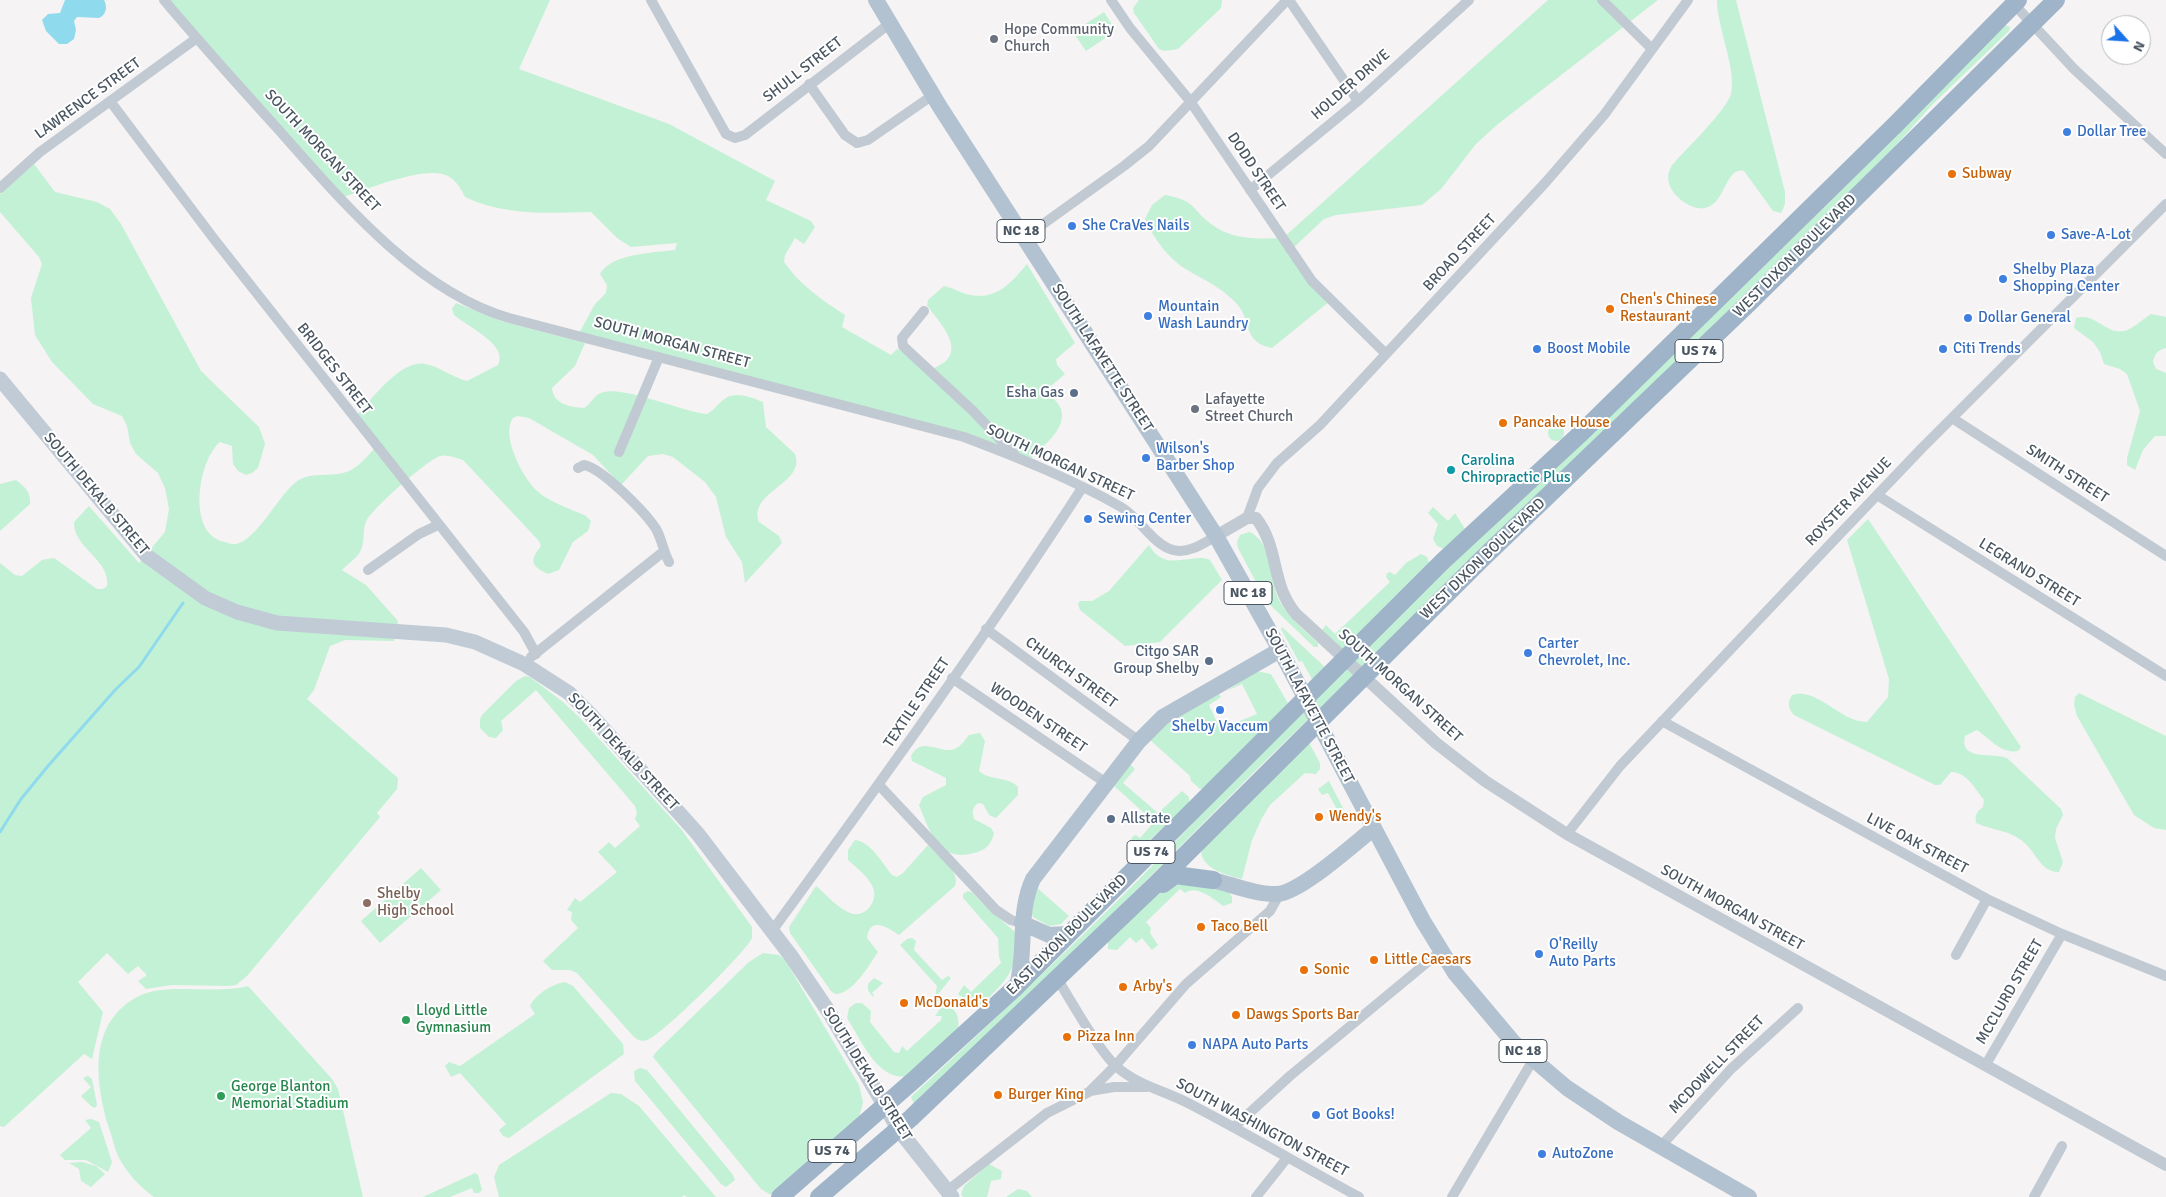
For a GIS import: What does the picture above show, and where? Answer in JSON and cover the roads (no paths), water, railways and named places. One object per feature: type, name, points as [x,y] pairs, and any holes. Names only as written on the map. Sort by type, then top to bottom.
[{"type":"highway","name":"WEST DIXON BOULEVARD","points":[[1339,699],[1501,540],[1749,303],[2056,0]]},
{"type":"highway","name":"WEST DIXON BOULEVARD","points":[[1322,682],[1478,528],[1586,429],[1896,124],[2014,1]]},
{"type":"highway","name":"EAST DIXON BOULEVARD","points":[[780,1197],[1017,986],[1067,934],[1322,682]]},
{"type":"highway","name":"EAST DIXON BOULEVARD","points":[[819,1197],[898,1130],[1058,978],[1193,848],[1339,699]]},
{"type":"highway","points":[[1193,848],[1202,870],[1213,880]]},
{"type":"highway","points":[[1155,885],[1162,885],[1175,875],[1213,880]]},
{"type":"main road","name":"SOUTH LAFAYETTE STREET","points":[[876,0],[933,95],[1216,536],[1337,756],[1423,922],[1471,995],[1533,1060],[1592,1105],[1749,1197]]},
{"type":"main road","name":"SOUTH DEKALB STREET","points":[[0,380],[147,556],[206,598],[237,612],[276,623],[446,635],[530,659],[590,714],[698,834],[772,931],[829,1012],[898,1130],[949,1194]]},
{"type":"main road","points":[[1017,986],[1022,964],[1022,923],[1026,897],[1033,879],[1138,741],[1171,711],[1283,656]]},
{"type":"main road","points":[[1213,880],[1246,888],[1280,893],[1302,884],[1374,828]]},
{"type":"main road","points":[[1022,923],[1048,935],[1067,934]]},
{"type":"street","name":"SOUTH MORGAN STREET","points":[[164,0],[340,198],[407,260],[439,286],[465,302],[495,314],[964,437],[1016,457],[1128,510],[1160,543],[1171,549],[1187,550],[1247,518],[1256,518],[1270,542],[1281,592],[1288,604],[1381,694],[1436,743],[1485,781],[1567,834],[2166,1165]]},
{"type":"street","name":"SHULL STREET","points":[[651,0],[726,134],[735,138],[745,134],[889,24]]},
{"type":"street","name":"DODD STREET","points":[[1111,0],[1130,28],[1190,101],[1312,281],[1386,354]]},
{"type":"street","points":[[1025,237],[1149,146],[1288,0],[1358,101]]},
{"type":"street","name":"HOLDER DRIVE","points":[[1250,190],[1358,101],[1469,0]]},
{"type":"street","points":[[1602,0],[1652,49]]},
{"type":"street","name":"BROAD STREET","points":[[1247,518],[1258,488],[1277,463],[1320,425],[1545,183],[1604,115],[1688,0]]},
{"type":"street","points":[[2014,1],[2031,25],[2074,69],[2166,154]]},
{"type":"street","name":"LAWRENCE STREET","points":[[0,188],[40,152],[197,38]]},
{"type":"street","points":[[808,84],[844,136],[857,143],[868,140],[933,95]]},
{"type":"street","name":"BRIDGES STREET","points":[[110,101],[214,239],[524,632],[530,659]]},
{"type":"street","name":"ROYSTER AVENUE","points":[[1567,834],[1620,766],[1662,721],[1952,418],[2166,204]]},
{"type":"street","points":[[924,311],[902,338],[903,346],[973,411],[1016,457]]},
{"type":"street","points":[[618,452],[659,357]]},
{"type":"street","name":"SMITH STREET","points":[[1952,418],[2166,556]]},
{"type":"street","points":[[578,468],[584,465],[594,468],[626,495],[648,518],[657,532],[669,562]]},
{"type":"street","name":"TEXTILE STREET","points":[[772,931],[879,785],[1082,488]]},
{"type":"street","name":"LEGRAND STREET","points":[[1877,495],[2166,676]]},
{"type":"street","points":[[368,570],[419,534],[438,524]]},
{"type":"street","points":[[530,659],[664,552]]},
{"type":"street","name":"CHURCH STREET","points":[[986,629],[1138,741]]},
{"type":"street","name":"WOODEN STREET","points":[[952,678],[1106,783]]},
{"type":"street","name":"LIVE OAK STREET","points":[[1662,721],[1987,899],[2062,934],[2166,976]]},
{"type":"street","points":[[879,785],[996,910],[1011,920],[1022,923]]},
{"type":"street","points":[[949,1194],[996,1152],[1047,1113],[1089,1092],[1116,1066],[1186,984],[1270,911],[1280,893]]},
{"type":"street","points":[[1956,955],[1987,899]]},
{"type":"street","name":"MCCLURD STREET","points":[[1985,1066],[2062,934]]},
{"type":"street","points":[[1234,1127],[1291,1075],[1441,951]]},
{"type":"street","name":"SOUTH WASHINGTON STREET","points":[[1058,978],[1116,1066],[1150,1087],[1183,1100],[1359,1197]]},
{"type":"street","name":"MCDOWELL STREET","points":[[1661,1146],[1731,1069],[1798,1008]]},
{"type":"street","points":[[1452,1197],[1533,1060]]},
{"type":"street","name":"SOUTH WASHINGTON STREET","points":[[1089,1092],[1114,1087],[1150,1087]]},
{"type":"street","points":[[2034,1197],[2062,1146]]},
{"type":"street","points":[[1256,1197],[1287,1158]]},
{"type":"water","points":[[65,0],[104,0],[106,8],[105,13],[99,18],[77,17],[74,21],[76,30],[74,39],[67,44],[59,44],[46,31],[42,20],[48,14],[60,13]]},
{"type":"waterway","points":[[0,832],[21,799],[48,766],[116,689],[139,667],[183,603]]},
{"type":"place","name":"Hope Community Church","points":[[994,39]]},
{"type":"place","name":"Dollar Tree","points":[[2067,132]]},
{"type":"place","name":"Subway","points":[[1952,174]]},
{"type":"place","name":"She CraVes Nails","points":[[1072,226]]},
{"type":"place","name":"Save-A-Lot","points":[[2051,235]]},
{"type":"place","name":"Shelby Plaza Shopping Center","points":[[2003,279]]},
{"type":"place","name":"Chen's Chinese Restaurant","points":[[1610,309]]},
{"type":"place","name":"Mountain Wash Laundry","points":[[1148,316]]},
{"type":"place","name":"Dollar General","points":[[1968,318]]},
{"type":"place","name":"Boost Mobile","points":[[1537,349]]},
{"type":"place","name":"Citi Trends","points":[[1943,349]]},
{"type":"place","name":"Esha Gas","points":[[1074,393]]},
{"type":"place","name":"Lafayette Street Church","points":[[1195,409]]},
{"type":"place","name":"Pancake House","points":[[1503,423]]},
{"type":"place","name":"Wilson's Barber Shop","points":[[1146,458]]},
{"type":"place","name":"Carolina Chiropractic Plus","points":[[1451,470]]},
{"type":"place","name":"Sewing Center","points":[[1088,519]]},
{"type":"place","name":"Carter Chevrolet, Inc.","points":[[1528,653]]},
{"type":"place","name":"Citgo SAR Group Shelby","points":[[1209,661]]},
{"type":"place","name":"Shelby Vaccum","points":[[1220,710]]},
{"type":"place","name":"Wendy's","points":[[1319,817]]},
{"type":"place","name":"Allstate","points":[[1111,819]]},
{"type":"place","name":"Shelby High School","points":[[367,903]]},
{"type":"place","name":"Taco Bell","points":[[1201,927]]},
{"type":"place","name":"O'Reilly Auto Parts","points":[[1539,954]]},
{"type":"place","name":"Little Caesars","points":[[1374,960]]},
{"type":"place","name":"Sonic","points":[[1304,970]]},
{"type":"place","name":"Arby's","points":[[1123,987]]},
{"type":"place","name":"McDonald's","points":[[904,1003]]},
{"type":"place","name":"Dawgs Sports Bar","points":[[1236,1015]]},
{"type":"place","name":"Lloyd Little Gymnasium","points":[[406,1020]]},
{"type":"place","name":"Pizza Inn","points":[[1067,1037]]},
{"type":"place","name":"NAPA Auto Parts","points":[[1192,1045]]},
{"type":"place","name":"Burger King","points":[[998,1095]]},
{"type":"place","name":"George Blanton Memorial Stadium","points":[[221,1096]]},
{"type":"place","name":"Got Books!","points":[[1316,1115]]},
{"type":"place","name":"AutoZone","points":[[1542,1154]]}]
